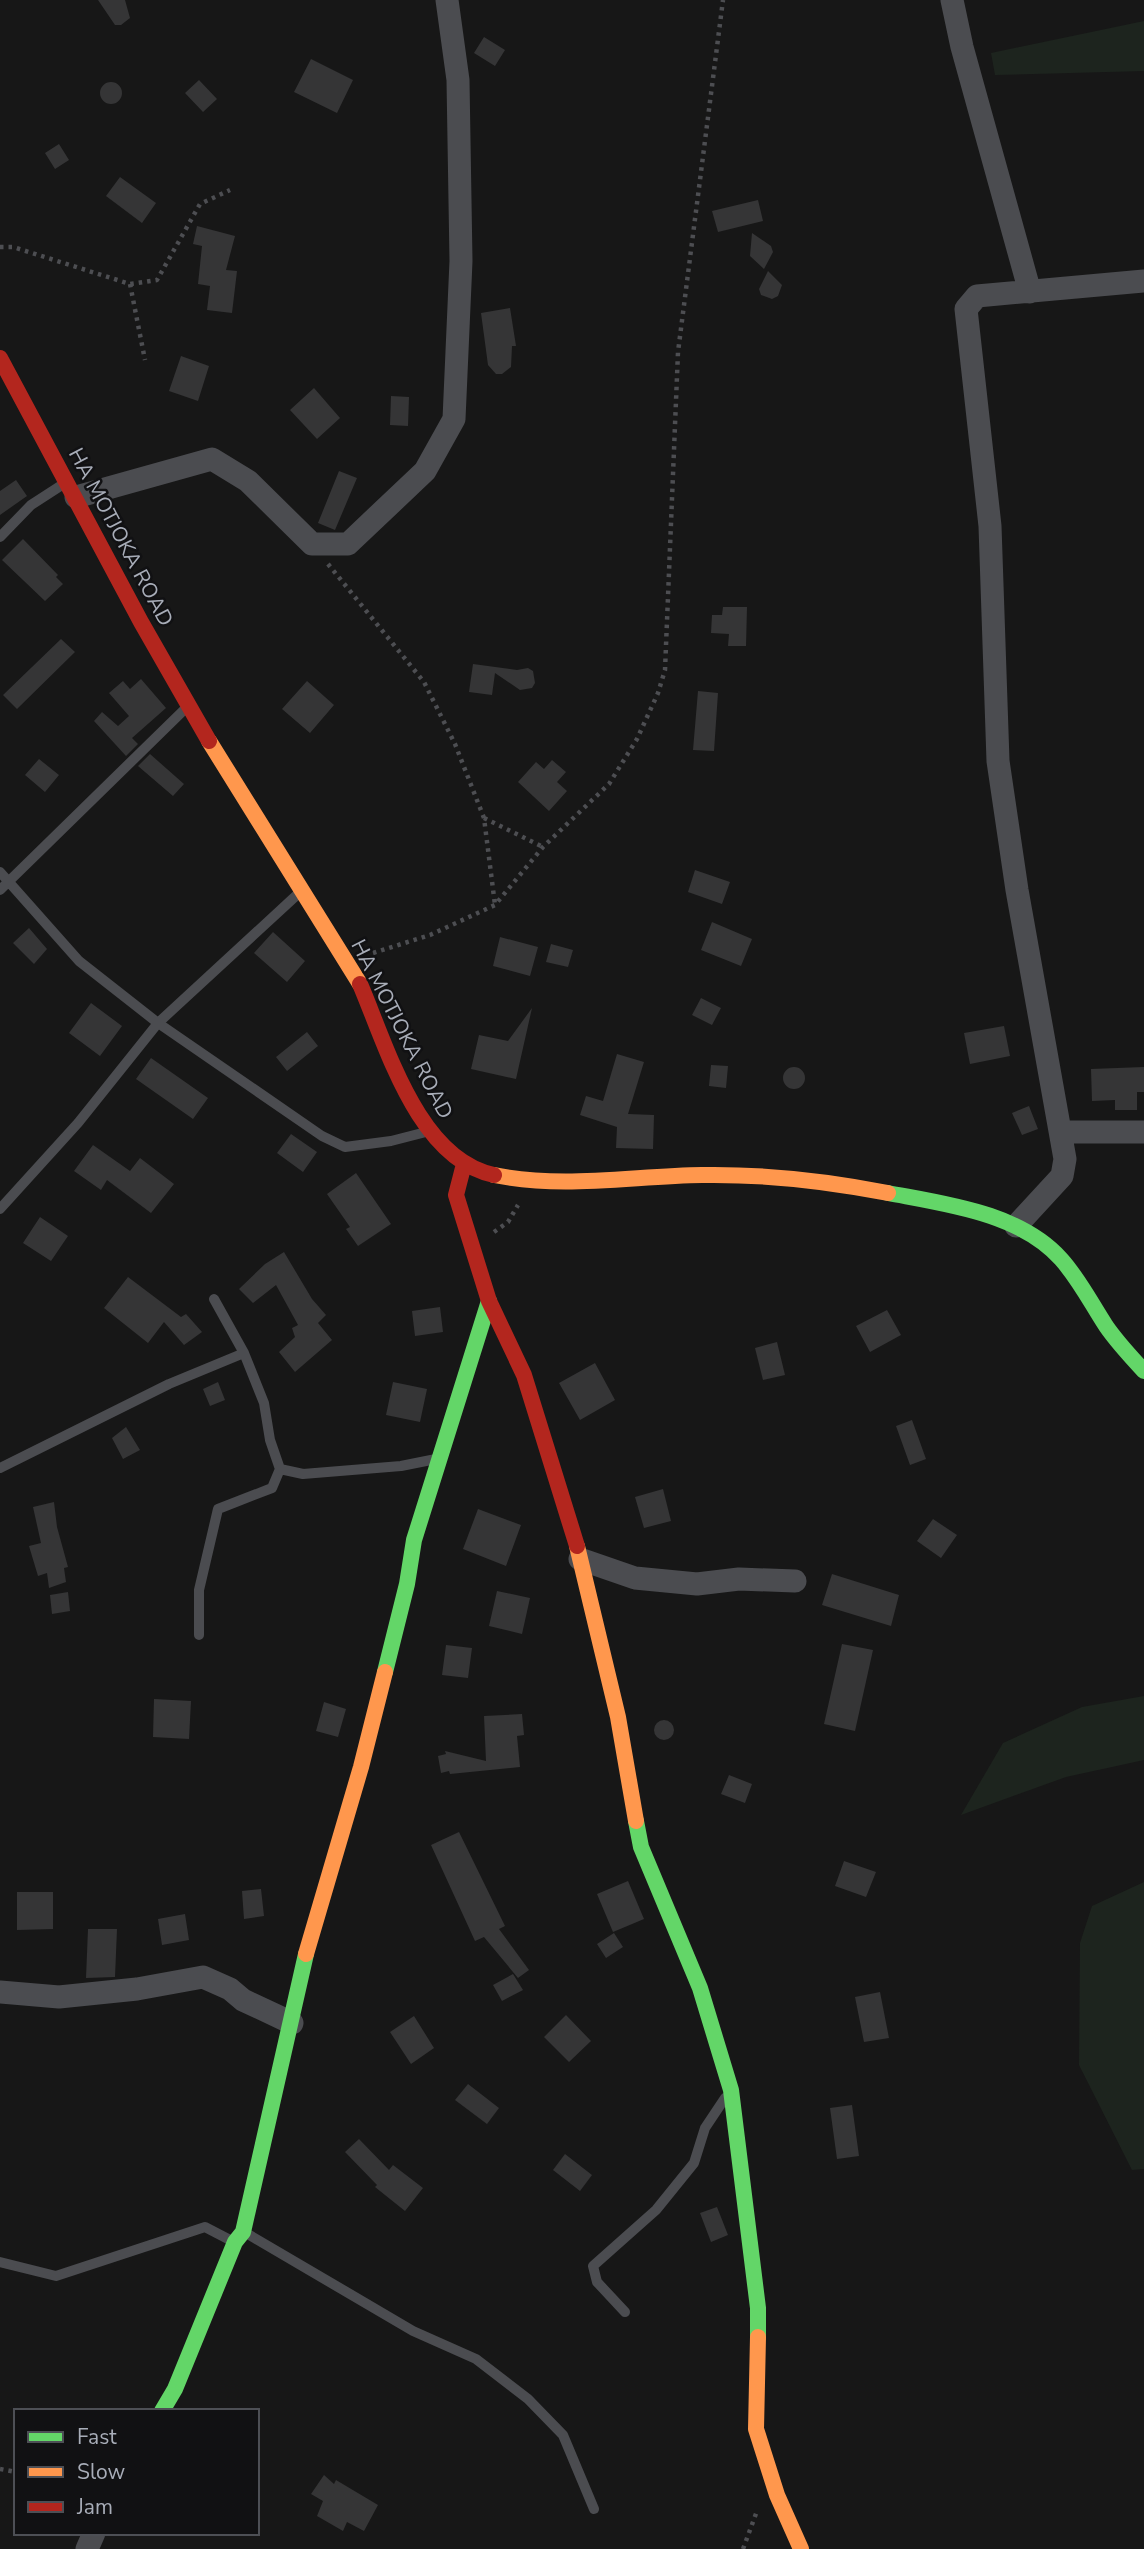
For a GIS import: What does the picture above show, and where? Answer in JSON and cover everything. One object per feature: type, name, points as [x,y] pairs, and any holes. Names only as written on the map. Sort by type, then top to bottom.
[{"type":"street","points":[[71,489],[212,459],[248,481],[312,544],[348,544],[425,471],[454,419],[461,233],[458,80],[447,0]]},
{"type":"street","points":[[952,0],[962,47],[1030,292]]},
{"type":"street","points":[[1016,1226],[1062,1176],[1065,1159],[1017,890],[998,761],[990,526],[966,309],[977,296],[1144,281]]},
{"type":"street","name":"HA MOTJOKA ROAD","points":[[0,358],[189,705],[301,891],[348,961],[428,1131],[464,1164],[502,1176],[529,1180],[635,1180],[728,1174],[782,1177],[930,1202],[1016,1226],[1041,1240],[1055,1255],[1116,1340],[1144,1371]]},
{"type":"street","points":[[1062,1132],[1144,1132]]},
{"type":"street","points":[[464,1164],[456,1195],[489,1301],[524,1375],[570,1518],[618,1717],[641,1847],[700,1988],[731,2090],[758,2308],[756,2429],[777,2495],[801,2549]]},
{"type":"street","points":[[163,2409],[175,2389],[239,2237],[292,2023],[310,1934],[361,1767],[407,1584],[414,1540],[489,1301]]},
{"type":"street","points":[[580,1559],[635,1578],[697,1584],[739,1578],[795,1581]]},
{"type":"street","points":[[0,1992],[59,1997],[136,1989],[203,1977],[292,2023]]},
{"type":"lane","points":[[0,537],[31,505],[71,489]]},
{"type":"lane","points":[[189,705],[3,881],[79,961],[158,1023],[322,1136],[345,1147],[391,1141],[428,1131]]},
{"type":"lane","points":[[0,1209],[78,1123],[158,1023],[301,891]]},
{"type":"lane","points":[[199,1635],[199,1590],[218,1509],[272,1488],[280,1469],[270,1440],[264,1403],[244,1353],[214,1299]]},
{"type":"lane","points":[[0,1468],[169,1384],[244,1353]]},
{"type":"lane","points":[[280,1469],[303,1474],[401,1466],[439,1458]]},
{"type":"lane","points":[[625,2312],[597,2282],[593,2266],[656,2210],[694,2164],[705,2127],[731,2090]]},
{"type":"lane","points":[[0,2262],[56,2276],[205,2227],[239,2237],[413,2331],[476,2359],[528,2399],[563,2435],[594,2509]]},
{"type":"path","points":[[348,961],[430,935],[495,905],[543,847],[610,784],[637,739],[658,694],[664,670],[678,352],[723,0]]},
{"type":"path","points":[[0,247],[13,247],[130,284],[157,280],[174,245],[200,205],[230,190]]},
{"type":"path","points":[[130,284],[145,360]]},
{"type":"path","points":[[312,544],[424,682],[455,744],[484,818],[495,905]]},
{"type":"path","points":[[484,818],[543,847]]},
{"type":"path","points":[[471,1250],[508,1222],[521,1202],[529,1180]]},
{"type":"shaded area","points":[[1144,21],[1144,71],[995,75],[991,53]]},
{"type":"shaded area","points":[[1144,1696],[1144,1760],[1066,1777],[961,1815],[1003,1743],[1082,1707]]},
{"type":"shaded area","points":[[1144,1882],[1144,2169],[1132,2170],[1079,2065],[1080,1943],[1092,1906]]},
{"type":"building","points":[[98,0],[125,0],[130,18],[121,25],[115,25]]},
{"type":"building","points":[[484,37],[505,50],[495,66],[474,53]]},
{"type":"building","points":[[311,59],[353,80],[337,113],[294,92]]},
{"type":"building","points":[[199,80],[217,99],[203,112],[185,93]]},
{"type":"building","points":[[107,82],[115,82],[122,89],[122,97],[115,104],[107,104],[100,97],[100,89]]},
{"type":"building","points":[[59,144],[69,160],[55,169],[45,153]]},
{"type":"building","points":[[120,177],[156,203],[142,223],[106,196]]},
{"type":"building","points":[[758,200],[763,221],[718,232],[712,211]]},
{"type":"building","points":[[197,226],[235,236],[226,270],[237,271],[232,313],[207,310],[210,286],[198,284],[202,246],[193,244]]},
{"type":"building","points":[[752,233],[771,246],[773,252],[764,269],[750,256]]},
{"type":"building","points":[[768,271],[782,285],[778,296],[772,299],[761,295],[759,289]]},
{"type":"building","points":[[510,308],[516,346],[512,346],[511,367],[502,374],[496,374],[488,365],[481,313]]},
{"type":"building","points":[[181,356],[209,366],[198,401],[169,391]]},
{"type":"building","points":[[314,388],[340,418],[317,439],[290,410]]},
{"type":"building","points":[[391,396],[409,397],[408,426],[390,425]]},
{"type":"building","points":[[339,471],[357,478],[335,530],[318,523]]},
{"type":"building","points":[[16,480],[27,496],[0,515],[0,491]]},
{"type":"building","points":[[23,539],[58,575],[56,577],[63,584],[45,601],[2,560]]},
{"type":"building","points":[[723,607],[747,607],[746,646],[728,646],[729,634],[711,633],[712,615],[722,615]]},
{"type":"building","points":[[61,639],[75,652],[17,709],[3,695]]},
{"type":"building","points":[[473,664],[517,670],[528,668],[533,671],[535,683],[532,688],[520,690],[495,673],[492,695],[469,692]]},
{"type":"building","points":[[141,679],[166,708],[132,738],[138,744],[126,756],[94,721],[102,712],[118,726],[129,716],[109,693],[123,681],[130,689]]},
{"type":"building","points":[[307,681],[334,705],[310,733],[282,709]]},
{"type":"building","points":[[698,691],[718,693],[714,751],[693,750]]},
{"type":"building","points":[[150,754],[184,784],[173,796],[138,766]]},
{"type":"building","points":[[39,759],[59,775],[45,792],[25,775]]},
{"type":"building","points":[[552,760],[566,772],[557,782],[567,791],[549,811],[518,782],[536,762],[544,769]]},
{"type":"building","points":[[695,870],[730,882],[722,904],[688,892]]},
{"type":"building","points":[[712,922],[752,939],[741,966],[701,950]]},
{"type":"building","points":[[29,928],[47,949],[34,964],[13,943]]},
{"type":"building","points":[[273,932],[305,961],[287,982],[254,953]]},
{"type":"building","points":[[500,937],[538,947],[530,976],[493,966]]},
{"type":"building","points":[[551,944],[573,950],[568,967],[546,962]]},
{"type":"building","points":[[701,998],[721,1008],[712,1025],[692,1015]]},
{"type":"building","points":[[91,1003],[122,1026],[100,1056],[69,1033]]},
{"type":"building","points":[[532,1008],[516,1079],[471,1069],[479,1035],[508,1041]]},
{"type":"building","points":[[1004,1026],[1010,1056],[970,1064],[964,1033]]},
{"type":"building","points":[[307,1032],[318,1046],[287,1071],[276,1057]]},
{"type":"building","points":[[617,1054],[644,1062],[628,1114],[654,1115],[653,1149],[616,1148],[617,1127],[580,1115],[586,1096],[603,1101]]},
{"type":"building","points":[[151,1058],[208,1098],[193,1119],[136,1079]]},
{"type":"building","points":[[711,1065],[728,1066],[726,1088],[709,1086]]},
{"type":"building","points":[[790,1067],[798,1067],[805,1074],[805,1082],[798,1089],[790,1089],[783,1082],[783,1074]]},
{"type":"building","points":[[1144,1067],[1144,1092],[1137,1092],[1137,1110],[1115,1110],[1115,1100],[1092,1101],[1091,1069]]},
{"type":"building","points":[[1029,1106],[1038,1129],[1022,1135],[1012,1113]]},
{"type":"building","points":[[291,1134],[317,1152],[303,1172],[277,1153]]},
{"type":"building","points":[[93,1145],[130,1171],[140,1158],[174,1184],[151,1213],[107,1180],[101,1190],[74,1171]]},
{"type":"building","points":[[356,1173],[391,1224],[358,1246],[346,1229],[350,1227],[327,1194]]},
{"type":"building","points":[[40,1217],[68,1236],[51,1261],[23,1243]]},
{"type":"building","points":[[284,1252],[312,1299],[326,1315],[318,1323],[332,1340],[295,1372],[279,1352],[295,1337],[292,1328],[298,1325],[276,1285],[253,1303],[239,1289],[265,1264]]},
{"type":"building","points":[[128,1277],[181,1317],[186,1314],[202,1332],[184,1345],[164,1322],[148,1343],[104,1308]]},
{"type":"building","points":[[440,1307],[443,1332],[415,1336],[412,1311]]},
{"type":"building","points":[[887,1310],[901,1335],[870,1352],[856,1326]]},
{"type":"building","points":[[777,1342],[785,1375],[763,1380],[755,1348]]},
{"type":"building","points":[[595,1363],[615,1400],[580,1420],[559,1383]]},
{"type":"building","points":[[218,1382],[225,1400],[210,1406],[203,1389]]},
{"type":"building","points":[[393,1382],[427,1389],[420,1422],[386,1415]]},
{"type":"building","points":[[912,1420],[926,1459],[910,1465],[896,1426]]},
{"type":"building","points":[[126,1427],[140,1450],[123,1459],[112,1438]]},
{"type":"building","points":[[663,1489],[671,1521],[644,1528],[635,1497]]},
{"type":"building","points":[[54,1502],[57,1527],[68,1567],[64,1568],[66,1582],[49,1588],[47,1573],[38,1576],[29,1546],[41,1543],[33,1507]]},
{"type":"building","points":[[478,1509],[521,1525],[506,1566],[463,1549]]},
{"type":"building","points":[[933,1519],[957,1535],[941,1558],[917,1541]]},
{"type":"building","points":[[832,1574],[899,1595],[891,1626],[822,1605]]},
{"type":"building","points":[[497,1591],[530,1598],[522,1634],[489,1626]]},
{"type":"building","points":[[68,1592],[70,1611],[52,1614],[50,1595]]},
{"type":"building","points":[[842,1644],[873,1650],[855,1731],[824,1724]]},
{"type":"building","points":[[446,1645],[472,1648],[468,1678],[442,1675]]},
{"type":"building","points":[[154,1699],[191,1701],[189,1739],[153,1737]]},
{"type":"building","points":[[324,1702],[346,1709],[338,1737],[316,1731]]},
{"type":"building","points":[[522,1714],[524,1735],[517,1736],[520,1767],[441,1773],[438,1756],[446,1754],[445,1751],[486,1761],[484,1716]]},
{"type":"building","points":[[664,1720],[671,1723],[674,1730],[671,1737],[664,1740],[657,1737],[654,1730],[657,1723]]},
{"type":"building","points":[[729,1775],[752,1784],[745,1803],[721,1794]]},
{"type":"building","points":[[459,1832],[505,1926],[499,1929],[529,1970],[518,1978],[484,1937],[475,1941],[431,1845]]},
{"type":"building","points":[[844,1861],[876,1872],[866,1897],[835,1886]]},
{"type":"building","points":[[628,1881],[644,1919],[613,1932],[597,1894]]},
{"type":"building","points":[[261,1889],[264,1916],[244,1919],[242,1891]]},
{"type":"building","points":[[17,1892],[53,1892],[53,1929],[17,1930]]},
{"type":"building","points":[[185,1914],[189,1940],[162,1945],[158,1919]]},
{"type":"building","points":[[88,1929],[117,1929],[115,1977],[86,1978]]},
{"type":"building","points":[[614,1933],[623,1947],[606,1958],[597,1944]]},
{"type":"building","points":[[513,1974],[523,1990],[502,2001],[493,1985]]},
{"type":"building","points":[[880,1992],[889,2038],[864,2042],[855,1997]]},
{"type":"building","points":[[566,2015],[591,2041],[569,2062],[544,2037]]},
{"type":"building","points":[[414,2016],[434,2048],[411,2064],[390,2032]]},
{"type":"building","points":[[468,2084],[499,2108],[487,2124],[455,2100]]},
{"type":"building","points":[[852,2105],[859,2156],[837,2159],[830,2108]]},
{"type":"building","points":[[359,2139],[389,2170],[393,2165],[423,2188],[405,2211],[375,2187],[377,2185],[345,2152]]},
{"type":"building","points":[[565,2154],[592,2175],[580,2191],[553,2170]]},
{"type":"building","points":[[717,2207],[728,2235],[711,2242],[700,2213]]},
{"type":"building","points":[[324,2475],[334,2484],[336,2480],[378,2505],[364,2531],[347,2522],[343,2531],[317,2516],[323,2501],[311,2494]]},
{"type":"traffic: fast","points":[[888,1193],[981,1213],[1004,1221],[1044,1243],[1061,1259],[1110,1332],[1144,1371]]},
{"type":"traffic: fast","points":[[385,1672],[407,1584],[414,1540],[489,1301]]},
{"type":"traffic: fast","points":[[636,1821],[641,1847],[700,1988],[731,2090],[758,2308],[758,2337]]},
{"type":"traffic: fast","points":[[163,2409],[175,2389],[235,2242],[243,2232],[306,1954]]},
{"type":"traffic: slow","points":[[209,741],[360,984]]},
{"type":"traffic: slow","points":[[494,1175],[546,1181],[702,1175],[772,1177],[888,1193]]},
{"type":"traffic: slow","points":[[577,1546],[618,1717],[636,1821]]},
{"type":"traffic: slow","points":[[306,1954],[361,1767],[385,1672]]},
{"type":"traffic: slow","points":[[758,2337],[756,2429],[777,2495],[801,2549]]},
{"type":"traffic: jam","points":[[0,358],[141,622],[209,741]]},
{"type":"traffic: jam","points":[[360,984],[394,1068],[425,1124],[445,1147],[468,1165],[494,1175]]},
{"type":"traffic: jam","points":[[464,1164],[456,1195],[489,1301],[524,1375],[577,1546]]}]
